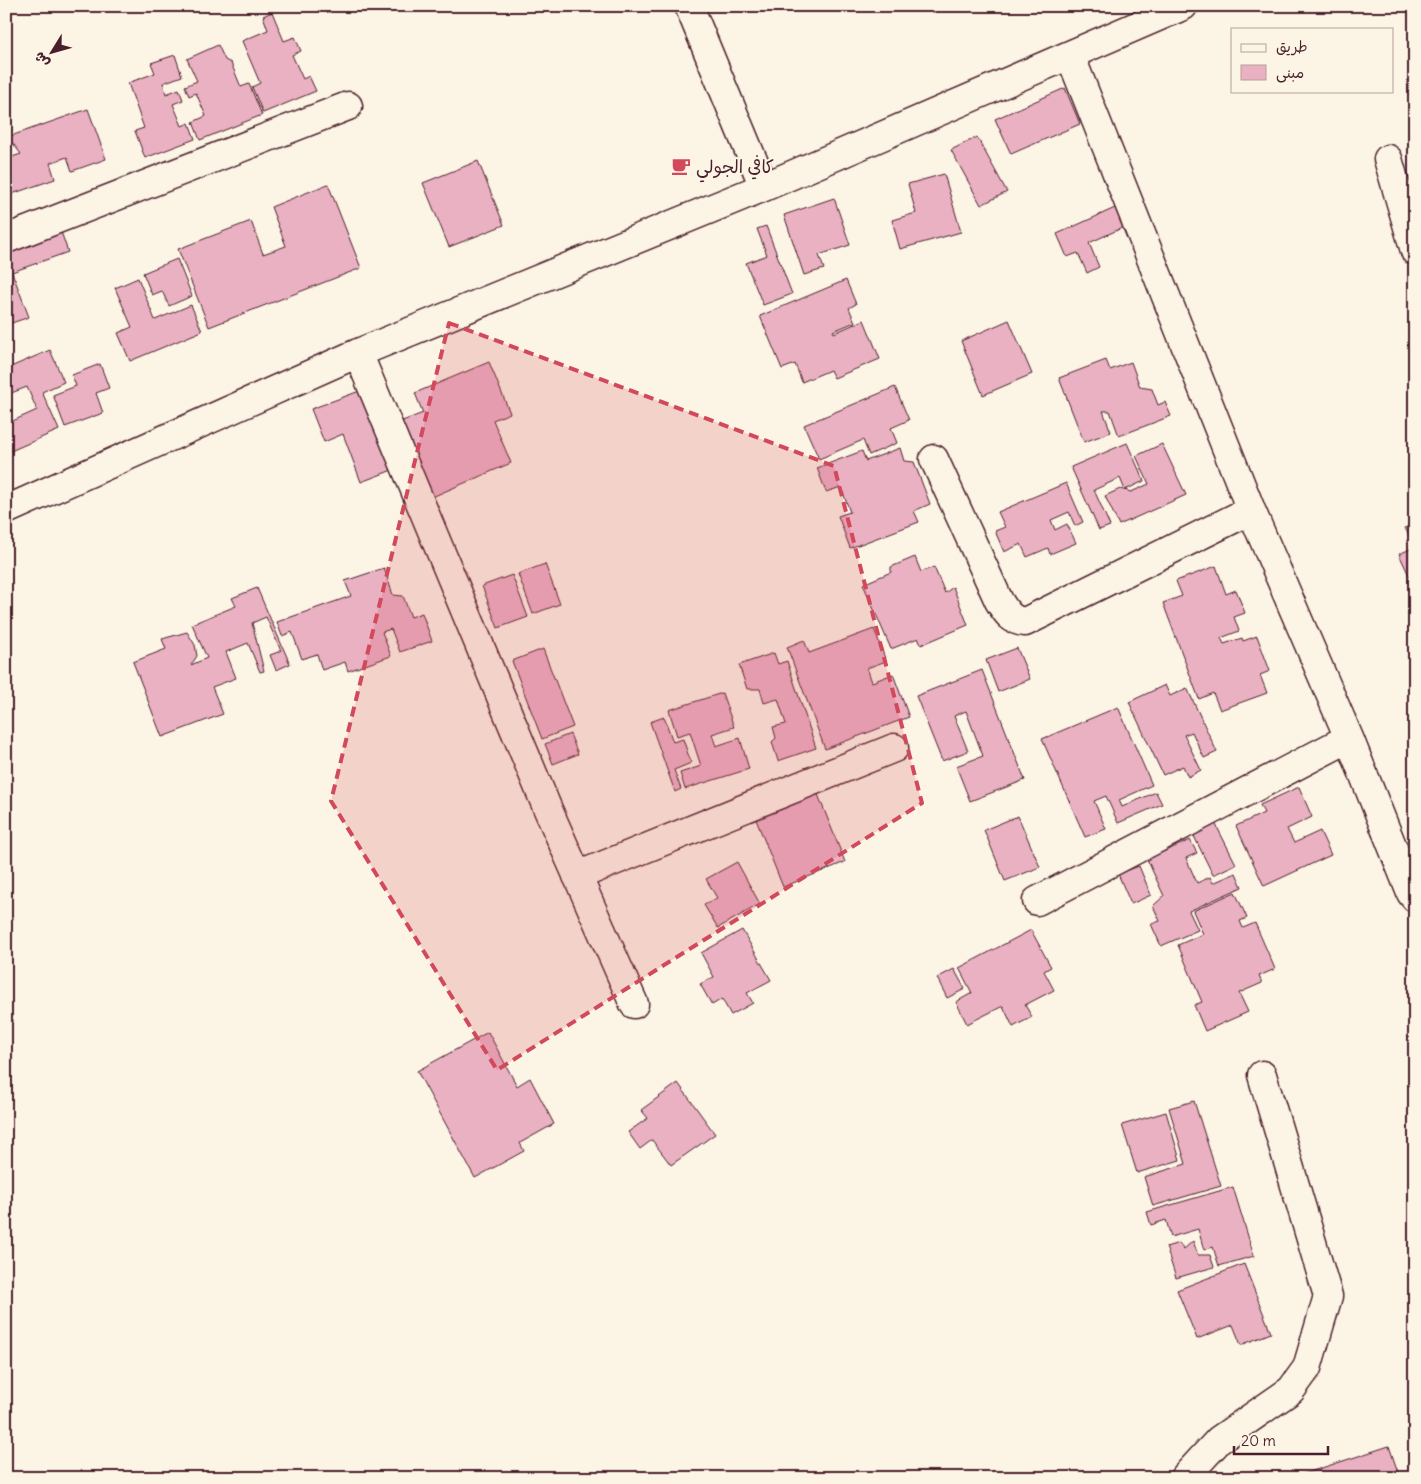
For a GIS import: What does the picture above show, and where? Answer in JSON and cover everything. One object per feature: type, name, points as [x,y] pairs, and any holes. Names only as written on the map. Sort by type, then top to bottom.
[{"type":"street","points":[[689,6],[764,187]]},
{"type":"street","points":[[6,510],[358,353],[764,187],[1183,6]]},
{"type":"street","points":[[1070,55],[1250,510],[1349,738],[1411,893],[1415,898]]},
{"type":"street","points":[[6,239],[348,106]]},
{"type":"street","points":[[1388,159],[1415,251]]},
{"type":"street","points":[[358,353],[542,796],[634,1004]]},
{"type":"street","points":[[934,459],[999,600],[1013,620],[1025,622],[1250,510]]},
{"type":"street","points":[[1037,901],[1349,738]]},
{"type":"street","points":[[577,876],[894,748]]},
{"type":"street","points":[[1184,1478],[1219,1440],[1291,1390],[1307,1368],[1328,1296],[1262,1075]]},
{"type":"highlighted area","points":[[449,323],[834,466],[922,803],[497,1070],[331,801]]},
{"type":"building","points":[[272,12],[284,41],[295,37],[301,51],[292,55],[303,79],[309,76],[316,91],[263,113],[252,87],[260,83],[242,41],[268,30],[263,16]]},
{"type":"building","points":[[218,45],[225,60],[231,63],[241,87],[249,84],[262,115],[200,140],[193,122],[206,116],[196,93],[189,96],[185,86],[197,81],[187,59]]},
{"type":"building","points":[[175,55],[182,76],[163,83],[166,94],[179,89],[183,100],[173,104],[182,126],[189,123],[195,139],[145,158],[135,131],[144,128],[128,83],[155,73],[151,63]]},
{"type":"building","points":[[1065,88],[1080,124],[1011,154],[995,119]]},
{"type":"building","points":[[88,109],[106,159],[72,171],[67,157],[50,163],[55,179],[6,196],[6,159],[21,154],[8,137]]},
{"type":"building","points":[[977,137],[1007,192],[981,205],[951,150]]},
{"type":"building","points":[[478,161],[504,225],[449,247],[423,183]]},
{"type":"building","points":[[944,174],[961,232],[900,249],[892,220],[916,213],[908,184]]},
{"type":"building","points":[[328,184],[361,268],[209,327],[178,249],[251,221],[263,254],[286,246],[271,207]]},
{"type":"building","points":[[834,198],[850,245],[819,255],[824,269],[804,275],[784,215]]},
{"type":"building","points":[[1115,208],[1124,227],[1089,243],[1099,267],[1087,273],[1078,253],[1067,257],[1057,234]]},
{"type":"building","points":[[59,226],[68,252],[12,272],[29,317],[6,325],[6,245]]},
{"type":"building","points":[[766,226],[792,294],[763,305],[746,263],[767,255],[757,229]]},
{"type":"building","points":[[177,259],[192,296],[169,306],[162,291],[152,295],[143,273]]},
{"type":"building","points":[[138,278],[155,320],[191,305],[202,331],[130,361],[118,333],[132,327],[115,288]]},
{"type":"building","points":[[846,280],[856,304],[849,308],[855,322],[833,331],[834,333],[864,320],[880,359],[834,378],[830,370],[802,382],[795,364],[782,369],[760,316]]},
{"type":"building","points":[[1009,320],[1032,374],[983,395],[961,341]]},
{"type":"building","points":[[50,350],[64,382],[42,392],[59,430],[6,453],[6,424],[37,410],[27,387],[6,395],[6,369]]},
{"type":"building","points":[[1106,360],[1110,370],[1131,362],[1140,387],[1152,389],[1158,405],[1165,402],[1171,416],[1119,436],[1110,411],[1103,411],[1111,432],[1084,442],[1059,378]]},
{"type":"building","points":[[489,362],[510,413],[493,420],[511,463],[432,497],[400,422],[423,413],[415,393]]},
{"type":"building","points":[[100,364],[109,388],[96,393],[103,413],[65,427],[53,395],[76,386],[72,375]]},
{"type":"building","points":[[895,387],[909,420],[891,428],[897,443],[869,455],[863,440],[819,459],[804,425]]},
{"type":"building","points":[[365,389],[395,469],[361,482],[343,434],[324,442],[311,409]]},
{"type":"building","points":[[1127,443],[1144,481],[1125,490],[1120,478],[1094,490],[1110,526],[1099,530],[1071,467]]},
{"type":"building","points":[[1162,444],[1186,495],[1119,525],[1105,496],[1120,489],[1131,492],[1149,484],[1136,456]]},
{"type":"building","points":[[900,448],[904,461],[914,462],[930,504],[914,511],[919,522],[850,548],[838,516],[850,512],[841,487],[826,492],[817,468],[862,451],[866,461]]},
{"type":"building","points":[[1066,483],[1083,522],[1075,526],[1069,512],[1051,520],[1055,530],[1067,524],[1076,543],[1050,554],[1048,548],[1027,557],[1021,544],[1004,552],[995,531],[1005,527],[998,512]]},
{"type":"building","points":[[1415,523],[1415,547],[1405,528]]},
{"type":"building","points":[[1415,547],[1415,586],[1414,586],[1399,554]]},
{"type":"building","points":[[915,557],[921,572],[934,567],[945,593],[953,587],[968,625],[921,645],[918,638],[891,649],[863,584],[891,572],[891,567]]},
{"type":"building","points":[[545,564],[560,604],[533,614],[518,574]]},
{"type":"building","points":[[1216,566],[1226,594],[1236,590],[1245,613],[1234,617],[1239,631],[1221,638],[1224,644],[1242,638],[1243,641],[1257,636],[1270,671],[1260,675],[1267,693],[1220,710],[1213,693],[1199,699],[1163,603],[1182,596],[1176,581]]},
{"type":"building","points":[[384,568],[393,595],[403,596],[411,617],[422,613],[432,641],[400,652],[391,629],[382,632],[391,656],[348,671],[345,662],[322,670],[317,654],[302,659],[292,632],[282,636],[277,622],[351,596],[345,581]]},
{"type":"building","points":[[512,575],[528,617],[498,628],[482,586]]},
{"type":"building","points":[[257,588],[290,664],[276,670],[270,655],[281,651],[266,617],[252,623],[264,671],[260,672],[248,643],[226,652],[236,678],[212,687],[223,714],[162,737],[133,662],[166,649],[162,639],[187,632],[195,645],[197,656],[191,665],[207,658],[192,624],[236,606],[232,598]]},
{"type":"building","points":[[874,629],[886,661],[867,668],[872,682],[893,674],[909,717],[825,749],[787,647],[804,640],[809,653]]},
{"type":"building","points":[[1017,648],[1030,679],[998,692],[986,660]]},
{"type":"building","points":[[543,649],[573,727],[542,739],[512,661]]},
{"type":"building","points":[[774,653],[778,664],[787,661],[816,748],[778,761],[772,742],[776,738],[773,727],[786,724],[778,699],[764,703],[760,689],[747,689],[739,665]]},
{"type":"building","points":[[982,670],[1025,780],[970,801],[956,766],[983,756],[966,711],[954,716],[968,751],[942,761],[916,696]]},
{"type":"building","points":[[1165,685],[1170,696],[1187,688],[1217,752],[1204,758],[1192,732],[1184,735],[1201,770],[1188,777],[1183,766],[1163,775],[1129,702]]},
{"type":"building","points":[[722,693],[734,727],[712,734],[716,746],[740,738],[749,769],[685,789],[680,773],[701,766],[690,732],[677,736],[669,710]]},
{"type":"building","points":[[1118,707],[1152,785],[1119,800],[1122,807],[1156,792],[1162,804],[1118,823],[1106,796],[1094,801],[1106,829],[1085,837],[1042,739]]},
{"type":"building","points":[[664,717],[673,742],[683,739],[691,763],[674,770],[681,789],[675,792],[650,722]]},
{"type":"building","points":[[570,734],[578,754],[553,764],[545,744]]},
{"type":"building","points":[[1299,787],[1312,817],[1287,829],[1294,843],[1320,831],[1331,855],[1264,886],[1236,826],[1264,813],[1260,805]]},
{"type":"building","points":[[817,792],[845,862],[783,887],[755,817]]},
{"type":"building","points":[[1018,816],[1040,867],[1005,881],[984,830]]},
{"type":"building","points":[[1213,819],[1236,864],[1213,875],[1191,830]]},
{"type":"building","points":[[1190,840],[1197,853],[1186,858],[1197,883],[1210,877],[1213,883],[1236,873],[1242,887],[1189,911],[1198,930],[1161,946],[1151,924],[1160,921],[1153,906],[1164,896],[1147,859]]},
{"type":"building","points":[[737,862],[760,904],[718,928],[704,905],[717,898],[706,879]]},
{"type":"building","points":[[1139,866],[1151,895],[1131,904],[1118,874]]},
{"type":"building","points":[[1235,892],[1247,918],[1240,921],[1243,928],[1255,923],[1275,969],[1259,976],[1262,983],[1239,993],[1248,1012],[1205,1031],[1194,1005],[1202,1002],[1178,945],[1203,934],[1193,911]]},
{"type":"building","points":[[742,930],[771,980],[747,993],[753,1003],[731,1015],[722,999],[712,1005],[700,984],[714,977],[701,953]]},
{"type":"building","points":[[1031,930],[1051,967],[1044,971],[1054,990],[1025,1005],[1032,1017],[1013,1027],[1003,1006],[967,1024],[956,1002],[972,993],[959,968]]},
{"type":"building","points":[[954,969],[965,989],[947,998],[937,978]]},
{"type":"building","points":[[488,1032],[517,1086],[530,1078],[554,1124],[520,1143],[524,1151],[475,1178],[417,1071]]},
{"type":"building","points":[[678,1083],[715,1134],[671,1165],[652,1140],[640,1149],[628,1132],[648,1118],[641,1110]]},
{"type":"building","points":[[1194,1101],[1221,1186],[1153,1206],[1144,1177],[1186,1164],[1169,1108]]},
{"type":"building","points":[[1166,1112],[1180,1160],[1137,1173],[1122,1125]]},
{"type":"building","points":[[1233,1187],[1254,1256],[1219,1266],[1213,1247],[1204,1250],[1198,1229],[1171,1237],[1166,1220],[1151,1225],[1147,1212]]},
{"type":"building","points":[[1193,1241],[1198,1255],[1210,1255],[1214,1267],[1176,1278],[1166,1247],[1179,1243],[1184,1249]]},
{"type":"building","points":[[1244,1264],[1271,1333],[1241,1345],[1233,1325],[1197,1339],[1177,1290]]},
{"type":"building","points":[[1389,1446],[1400,1478],[1291,1478]]},
{"type":"place","name":"كافي الجولي","points":[[681,166]]}]
